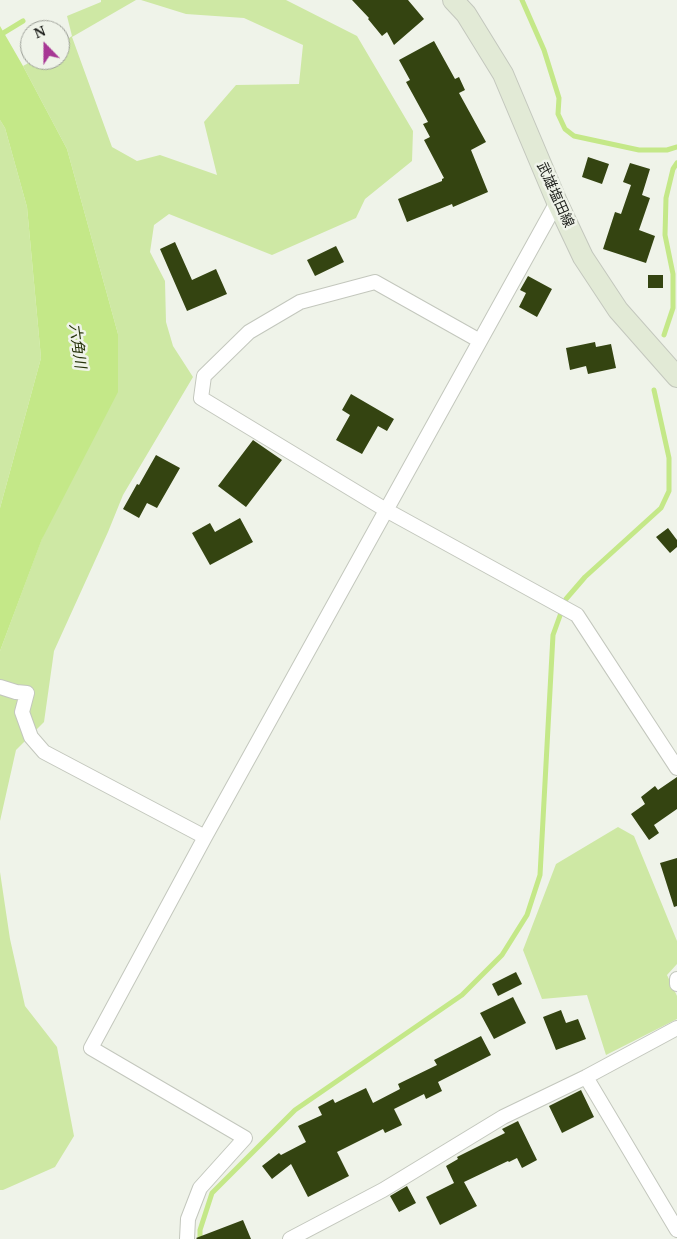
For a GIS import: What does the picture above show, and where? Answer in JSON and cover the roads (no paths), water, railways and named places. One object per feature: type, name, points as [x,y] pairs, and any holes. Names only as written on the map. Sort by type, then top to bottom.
[{"type":"main road","name":"武雄塩田線","points":[[453,0],[466,14],[503,74],[557,202],[583,258],[618,310],[677,377]]},
{"type":"street","points":[[187,1239],[188,1219],[200,1188],[245,1138],[91,1048],[205,837],[557,202]]},
{"type":"street","points":[[480,341],[375,282],[300,302],[249,332],[204,376],[201,398],[386,510],[577,615],[677,768]]},
{"type":"street","points":[[0,687],[27,693],[22,712],[31,737],[44,752],[205,837]]},
{"type":"street","points":[[677,979],[677,984]]},
{"type":"street","points":[[295,1238],[383,1190],[503,1117],[586,1077],[677,1028]]},
{"type":"street","points":[[586,1077],[677,1230]]},
{"type":"water","name":"六角川","points":[[0,26],[20,61],[20,70],[25,70],[67,149],[118,334],[118,392],[42,539],[0,651],[0,508],[41,358],[27,207],[5,128],[0,120]]},
{"type":"waterway","points":[[522,0],[544,50],[559,98],[558,114],[565,129],[574,136],[639,150],[667,150],[677,147]]},
{"type":"waterway","points":[[0,35],[20,23]]},
{"type":"waterway","points":[[664,335],[673,308],[673,274],[665,235],[666,198],[673,169],[677,163]]},
{"type":"waterway","points":[[200,1239],[200,1230],[212,1193],[295,1110],[462,995],[502,955],[527,915],[540,875],[553,635],[566,599],[585,577],[661,508],[669,491],[669,458],[654,390]]}]
